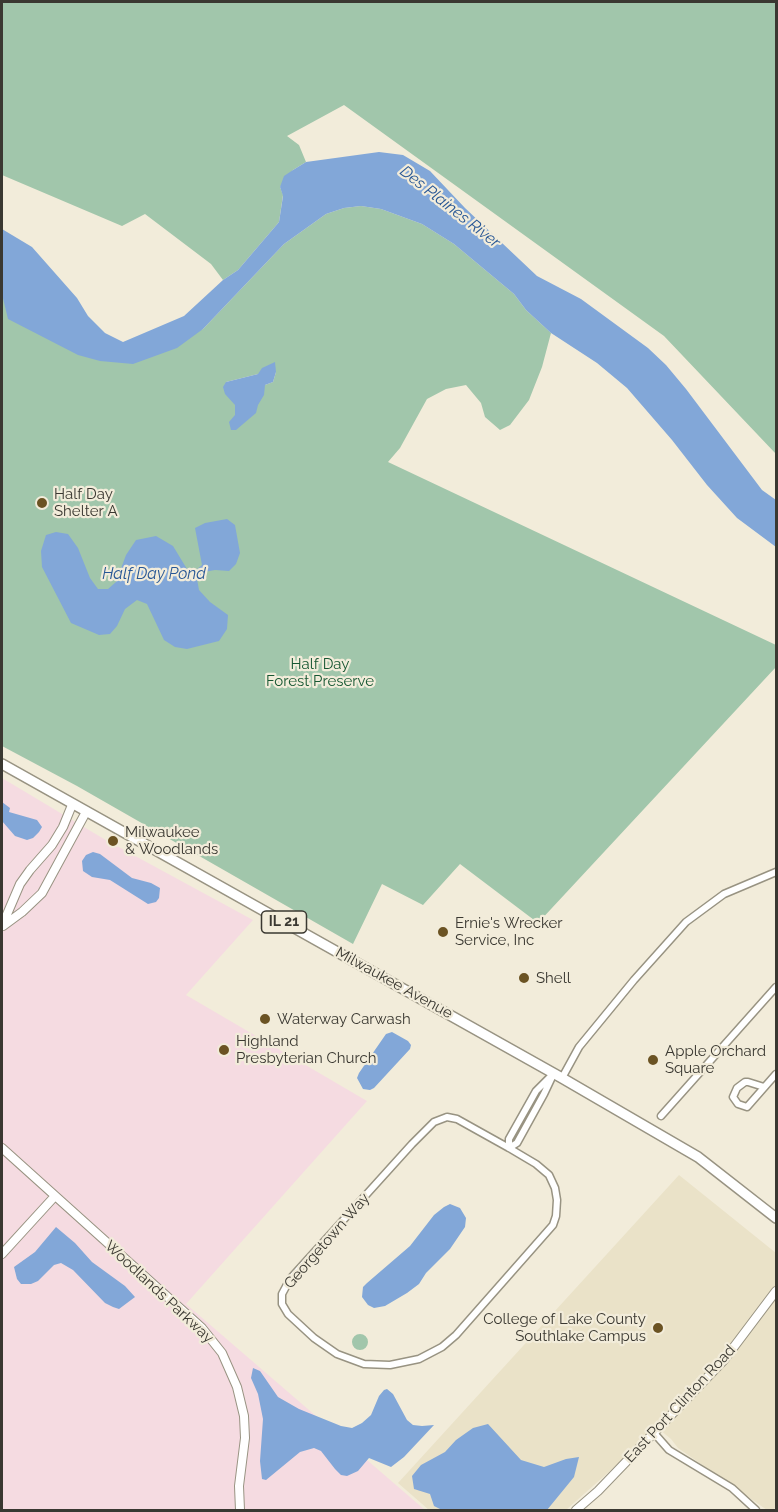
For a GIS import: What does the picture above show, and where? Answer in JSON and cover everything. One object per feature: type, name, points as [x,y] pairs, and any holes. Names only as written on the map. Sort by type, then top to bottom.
[{"type":"main road","name":"Milwaukee Avenue","points":[[2,764],[72,805],[158,850],[698,1157],[777,1218]]},
{"type":"street","points":[[2,926],[20,884],[52,845],[72,805]]},
{"type":"street","points":[[2,926],[42,894],[86,812]]},
{"type":"street","points":[[509,1148],[509,1139],[536,1090],[557,1076],[634,980],[686,922],[724,894],[777,872]]},
{"type":"street","points":[[661,1116],[777,987]]},
{"type":"street","points":[[764,1087],[745,1082],[737,1088],[733,1097],[738,1104],[747,1107],[777,1074]]},
{"type":"street","name":"Georgetown Way","points":[[447,1118],[457,1119],[509,1148],[542,1168],[552,1179],[557,1200],[556,1216],[548,1233],[456,1335],[442,1347],[409,1362],[390,1365],[364,1364],[328,1349],[285,1310],[282,1294],[290,1279],[434,1122],[447,1118]]},
{"type":"street","name":"Woodlands Parkway","points":[[2,1148],[202,1328],[222,1353],[237,1387],[244,1416],[245,1438],[239,1486],[240,1510]]},
{"type":"street","points":[[2,1254],[55,1196]]},
{"type":"street","name":"East Port Clinton Road","points":[[576,1510],[598,1491],[724,1360],[777,1290]]},
{"type":"street","points":[[654,1433],[669,1450],[732,1488],[756,1510]]},
{"type":"shaded area","points":[[2,778],[104,839],[253,920],[186,995],[367,1101],[186,1304],[425,1510],[2,1510]]},
{"type":"shaded area","name":"College of Lake County Southlake Campus","points":[[679,1175],[776,1253],[776,1507],[773,1510],[767,1510],[678,1448],[654,1425],[639,1445],[566,1510],[429,1510],[398,1483]]},
{"type":"green space","points":[[2,2],[776,2],[776,454],[664,336],[344,105],[287,136],[299,145],[306,162],[293,170],[280,187],[283,195],[279,222],[238,270],[223,280],[211,264],[145,214],[122,226],[2,175]]},
{"type":"green space","name":"Half Day Forest Preserve","points":[[361,206],[381,209],[422,224],[454,244],[514,294],[526,310],[551,333],[542,367],[529,400],[510,425],[500,430],[485,417],[481,403],[466,385],[446,389],[427,399],[400,448],[388,462],[776,645],[776,667],[538,923],[460,864],[423,905],[382,884],[353,944],[77,786],[2,746],[2,251],[97,344],[148,351],[203,329],[284,244],[326,214],[344,208]],"holes":[[[276,372],[273,382],[265,385],[226,382]]]},
{"type":"green space","points":[[360,1334],[366,1336],[368,1342],[366,1348],[360,1350],[354,1348],[352,1342],[354,1336]]},
{"type":"water","name":"Des Plaines River","points":[[379,152],[403,155],[430,171],[465,208],[537,276],[581,299],[648,348],[666,365],[762,490],[776,500],[776,547],[737,518],[627,388],[597,363],[551,333],[526,310],[514,294],[454,244],[422,224],[381,209],[361,206],[344,208],[326,214],[284,244],[203,329],[177,348],[133,364],[100,361],[78,355],[8,319],[2,294],[2,229],[32,247],[77,298],[88,316],[105,333],[123,342],[184,316],[223,280],[238,270],[279,222],[283,196],[280,187],[284,176],[306,162]]},
{"type":"water","points":[[275,362],[276,372],[273,382],[265,385],[264,395],[256,413],[236,430],[231,430],[229,422],[235,415],[235,405],[225,394],[223,387],[226,382],[258,374],[262,368]]},
{"type":"water","name":"Half Day Pond","points":[[227,519],[235,525],[240,553],[236,564],[229,571],[204,572],[197,579],[199,590],[210,602],[228,615],[227,629],[219,641],[187,649],[175,647],[164,640],[147,604],[137,600],[125,609],[117,626],[110,634],[99,635],[71,623],[42,567],[41,551],[46,535],[56,532],[68,534],[78,548],[90,578],[98,589],[108,589],[116,582],[126,555],[136,540],[156,536],[173,546],[187,569],[194,572],[202,565],[195,528],[205,523]]},
{"type":"water","points":[[2,802],[10,808],[9,812],[37,820],[42,827],[39,832],[27,840],[15,836],[2,821]]},
{"type":"water","points":[[93,852],[100,854],[132,878],[160,888],[159,898],[156,902],[148,904],[110,880],[92,877],[83,871],[82,861],[86,855]]},
{"type":"water","points":[[392,1032],[408,1041],[411,1045],[410,1049],[374,1088],[363,1089],[357,1078],[359,1073],[386,1034]]},
{"type":"water","points":[[450,1204],[460,1208],[466,1218],[465,1227],[450,1249],[426,1273],[419,1284],[407,1293],[385,1306],[374,1308],[368,1305],[362,1297],[363,1287],[410,1246],[434,1215]]},
{"type":"water","points":[[56,1227],[92,1262],[125,1286],[135,1297],[119,1309],[113,1307],[105,1303],[73,1270],[61,1263],[54,1265],[38,1281],[21,1284],[14,1267],[35,1252]]},
{"type":"water","points":[[253,1368],[260,1371],[278,1397],[299,1409],[341,1426],[352,1428],[362,1423],[371,1415],[379,1396],[387,1389],[393,1394],[407,1420],[413,1425],[434,1425],[404,1457],[391,1467],[369,1458],[358,1471],[347,1476],[341,1475],[321,1451],[314,1448],[300,1452],[266,1480],[262,1479],[260,1461],[263,1419],[258,1394],[251,1378]]},
{"type":"water","points":[[488,1424],[521,1460],[544,1467],[579,1457],[574,1477],[547,1510],[442,1510],[434,1506],[430,1494],[414,1489],[412,1476],[421,1465],[445,1452],[456,1440],[473,1428]]},
{"type":"place","name":"Half Day Shelter A","points":[[42,503]]},
{"type":"place","name":"Milwaukee & Woodlands","points":[[113,841]]},
{"type":"place","name":"Ernie's Wrecker Service, Inc","points":[[443,932]]},
{"type":"place","name":"Shell","points":[[524,978]]},
{"type":"place","name":"Waterway Carwash","points":[[265,1019]]},
{"type":"place","name":"Highland Presbyterian Church","points":[[224,1050]]},
{"type":"place","name":"Apple Orchard Square","points":[[653,1060]]},
{"type":"place","name":"College of Lake County Southlake Campus","points":[[658,1328]]}]
